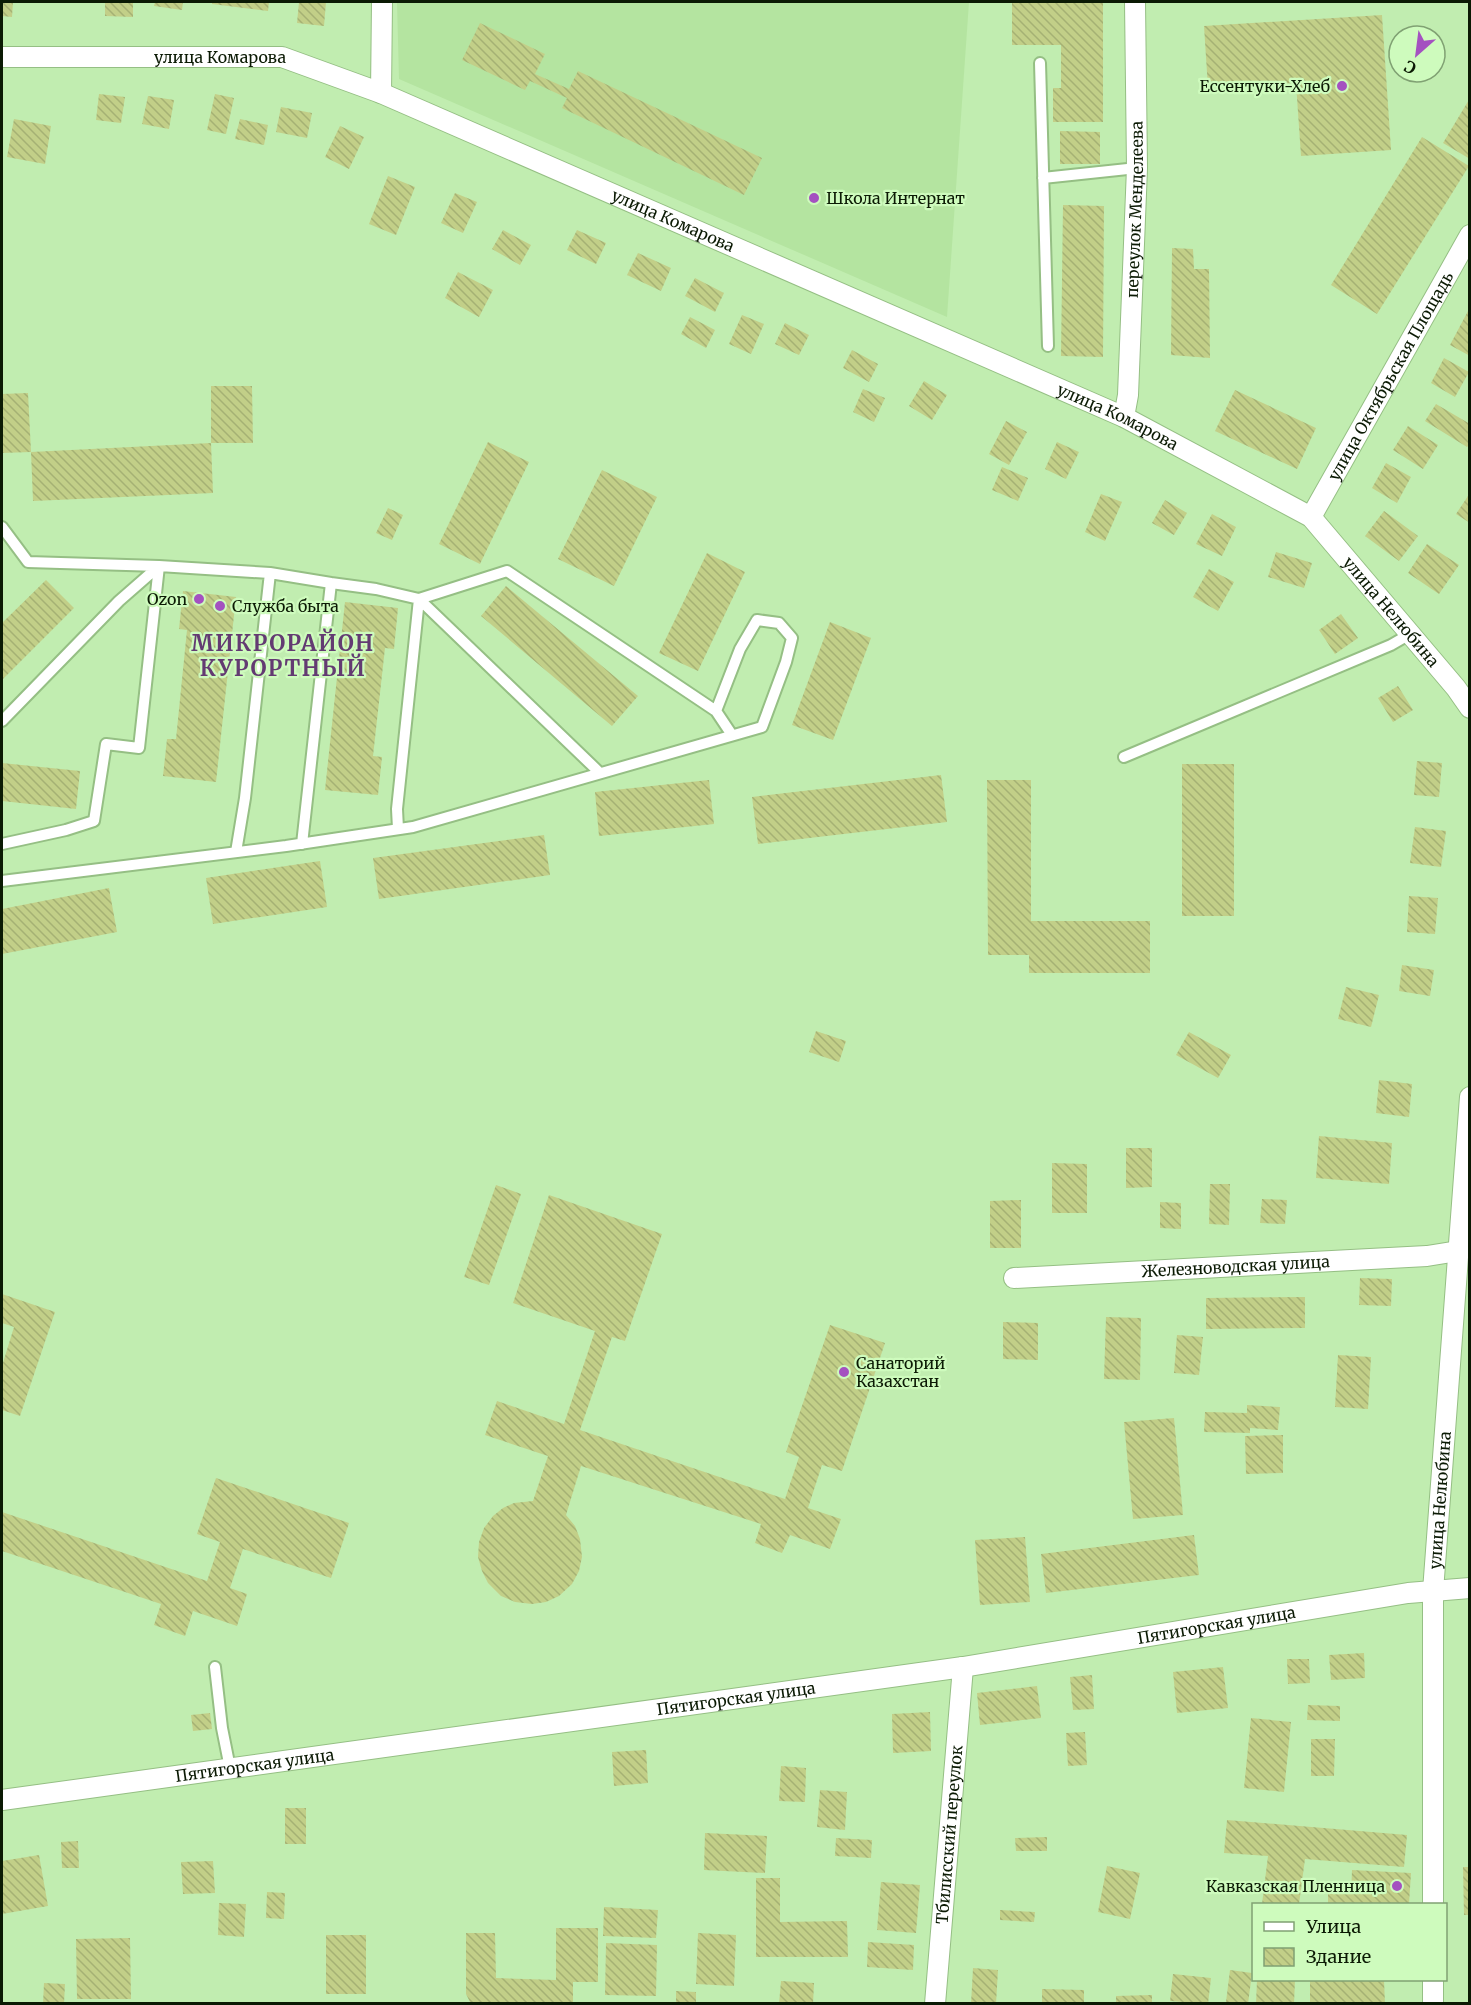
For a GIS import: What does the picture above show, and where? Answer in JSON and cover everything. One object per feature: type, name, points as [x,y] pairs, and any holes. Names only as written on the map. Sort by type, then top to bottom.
[{"type":"street","points":[[381,93],[382,2]]},
{"type":"street","name":"переулок Менделеева","points":[[1124,417],[1128,395],[1137,168],[1135,2]]},
{"type":"street","name":"улица Комарова","points":[[2,57],[282,57],[381,93],[1124,417],[1311,517]]},
{"type":"street","name":"улица Октябрьская Площадь","points":[[1311,517],[1470,235]]},
{"type":"street","name":"улица Нелюбина","points":[[1311,517],[1456,688],[1470,708]]},
{"type":"street","name":"улица Нелюбина","points":[[1433,1903],[1433,1591],[1470,1097]]},
{"type":"street","name":"Железноводская улица","points":[[1014,1278],[1415,1256],[1458,1251]]},
{"type":"street","name":"Пятигорская улица","points":[[2,1800],[963,1667],[1408,1593],[1470,1588]]},
{"type":"street","name":"Тбилисский переулок","points":[[935,2004],[963,1667]]},
{"type":"street","points":[[1433,1981],[1433,2004]]},
{"type":"lane","points":[[1040,63],[1048,346]]},
{"type":"lane","points":[[1043,178],[1137,168]]},
{"type":"lane","points":[[2,527],[28,562],[159,566],[270,573],[376,589],[418,599],[600,772]]},
{"type":"lane","points":[[2,721],[118,601],[159,566]]},
{"type":"lane","points":[[2,844],[66,830],[94,821],[106,744],[139,748],[159,566]]},
{"type":"lane","points":[[418,599],[507,571],[716,711],[732,735]]},
{"type":"lane","points":[[236,852],[245,798],[270,573]]},
{"type":"lane","points":[[302,844],[332,583]]},
{"type":"lane","points":[[398,829],[397,809],[418,599]]},
{"type":"lane","points":[[2,881],[302,844],[413,827],[762,727],[786,662],[792,638],[779,622],[757,620],[740,649],[716,711]]},
{"type":"lane","points":[[1124,757],[1391,645],[1410,634]]},
{"type":"lane","points":[[214,1667],[230,1768]]},
{"type":"shaded area","name":"Школа Интернат","points":[[397,2],[969,2],[947,317],[399,79]]},
{"type":"building","points":[[2,2],[13,2],[12,17],[2,16]]},
{"type":"building","points":[[105,2],[133,2],[133,17],[105,16]]},
{"type":"building","points":[[155,2],[183,2],[182,10],[154,6]]},
{"type":"building","points":[[212,2],[269,2],[268,11],[212,4]]},
{"type":"building","points":[[299,2],[326,2],[324,26],[297,23]]},
{"type":"building","points":[[1012,3],[1103,3],[1103,122],[1053,122],[1053,88],[1061,88],[1061,45],[1012,45]]},
{"type":"building","name":"Ессентуки-Хлеб","points":[[1382,15],[1391,150],[1301,156],[1296,83],[1208,88],[1204,26]]},
{"type":"building","points":[[480,23],[545,54],[535,74],[569,89],[578,71],[762,158],[744,195],[562,108],[567,98],[530,81],[525,90],[462,60]]},
{"type":"building","points":[[99,94],[125,97],[121,123],[96,120]]},
{"type":"building","points":[[215,94],[234,98],[226,134],[207,130]]},
{"type":"building","points":[[148,96],[174,100],[169,129],[142,124]]},
{"type":"building","points":[[1470,98],[1470,159],[1443,143]]},
{"type":"building","points":[[281,107],[312,113],[307,138],[276,132]]},
{"type":"building","points":[[14,119],[51,126],[45,164],[7,157]]},
{"type":"building","points":[[240,119],[268,125],[264,145],[235,139]]},
{"type":"building","points":[[340,126],[364,137],[349,169],[325,157]]},
{"type":"building","points":[[1060,131],[1100,132],[1100,164],[1060,164]]},
{"type":"building","points":[[1422,137],[1469,166],[1377,314],[1331,285]]},
{"type":"building","points":[[388,176],[415,187],[396,235],[369,224]]},
{"type":"building","points":[[455,193],[477,202],[463,233],[441,223]]},
{"type":"building","points":[[1063,205],[1104,206],[1103,357],[1061,356]]},
{"type":"building","points":[[503,230],[531,245],[520,265],[492,249]]},
{"type":"building","points":[[577,230],[606,243],[596,264],[567,250]]},
{"type":"building","points":[[1172,248],[1193,249],[1194,269],[1209,269],[1210,358],[1171,355]]},
{"type":"building","points":[[638,253],[671,268],[661,291],[627,275]]},
{"type":"building","points":[[458,272],[493,290],[479,317],[445,298]]},
{"type":"building","points":[[695,278],[724,293],[715,312],[685,296]]},
{"type":"building","points":[[1468,311],[1470,312],[1470,356],[1450,345]]},
{"type":"building","points":[[742,315],[764,324],[751,354],[729,344]]},
{"type":"building","points":[[690,317],[715,330],[706,348],[681,334]]},
{"type":"building","points":[[785,323],[809,335],[799,355],[775,344]]},
{"type":"building","points":[[852,350],[878,364],[869,382],[843,368]]},
{"type":"building","points":[[1444,358],[1469,372],[1455,397],[1431,383]]},
{"type":"building","points":[[924,381],[947,395],[932,420],[909,406]]},
{"type":"building","points":[[211,386],[252,386],[253,443],[211,443]]},
{"type":"building","points":[[863,389],[885,398],[874,422],[853,412]]},
{"type":"building","points":[[1235,390],[1316,428],[1297,469],[1215,431]]},
{"type":"building","points":[[28,393],[31,452],[2,453],[2,394]]},
{"type":"building","points":[[1436,404],[1470,424],[1470,444],[1467,447],[1425,421]]},
{"type":"building","points":[[1006,421],[1027,432],[1009,465],[989,454]]},
{"type":"building","points":[[1408,426],[1438,445],[1423,469],[1393,450]]},
{"type":"building","points":[[488,442],[529,462],[480,564],[439,544]]},
{"type":"building","points":[[1057,442],[1079,452],[1066,479],[1045,469]]},
{"type":"building","points":[[211,443],[213,493],[33,501],[31,452]]},
{"type":"building","points":[[1386,463],[1411,477],[1397,503],[1372,488]]},
{"type":"building","points":[[1002,467],[1028,478],[1018,501],[992,490]]},
{"type":"building","points":[[602,470],[657,497],[614,586],[558,559]]},
{"type":"building","points":[[1470,493],[1470,523],[1456,514]]},
{"type":"building","points":[[1101,494],[1122,502],[1105,541],[1085,532]]},
{"type":"building","points":[[1165,500],[1187,513],[1174,535],[1152,523]]},
{"type":"building","points":[[388,508],[403,515],[392,540],[376,533]]},
{"type":"building","points":[[1384,511],[1418,536],[1399,561],[1365,536]]},
{"type":"building","points":[[1212,514],[1236,527],[1222,556],[1196,544]]},
{"type":"building","points":[[1427,544],[1459,565],[1439,594],[1408,573]]},
{"type":"building","points":[[1276,552],[1312,563],[1304,588],[1268,577]]},
{"type":"building","points":[[707,553],[745,572],[698,671],[659,653]]},
{"type":"building","points":[[1209,569],[1234,582],[1218,611],[1193,597]]},
{"type":"building","points":[[46,580],[74,608],[2,680],[2,623]]},
{"type":"building","points":[[506,586],[638,696],[612,726],[481,616]]},
{"type":"building","points":[[183,591],[236,597],[216,782],[163,776],[167,739],[176,739],[187,630],[179,629]]},
{"type":"building","points":[[345,602],[398,608],[394,649],[385,648],[373,756],[382,757],[378,795],[325,790]]},
{"type":"building","points":[[1341,614],[1358,638],[1335,654],[1319,630]]},
{"type":"building","points":[[830,622],[871,638],[833,740],[792,725]]},
{"type":"building","points":[[1398,686],[1413,710],[1393,722],[1378,698]]},
{"type":"building","points":[[1417,761],[1442,763],[1439,797],[1414,795]]},
{"type":"building","points":[[2,763],[80,771],[76,809],[2,801]]},
{"type":"building","points":[[1182,764],[1234,764],[1234,916],[1182,916]]},
{"type":"building","points":[[941,775],[947,822],[758,844],[752,797]]},
{"type":"building","points":[[709,780],[714,824],[599,836],[595,792]]},
{"type":"building","points":[[987,780],[1031,780],[1031,921],[1150,921],[1150,973],[1029,973],[1029,955],[988,955]]},
{"type":"building","points":[[1415,827],[1446,831],[1441,867],[1410,863]]},
{"type":"building","points":[[544,835],[550,875],[379,899],[373,858]]},
{"type":"building","points":[[320,861],[327,907],[213,924],[206,878]]},
{"type":"building","points":[[109,888],[117,932],[2,954],[2,909]]},
{"type":"building","points":[[1409,896],[1438,898],[1435,934],[1407,932]]},
{"type":"building","points":[[1402,965],[1434,970],[1430,996],[1399,991]]},
{"type":"building","points":[[1346,987],[1379,995],[1371,1027],[1338,1019]]},
{"type":"building","points":[[816,1031],[846,1041],[839,1062],[809,1052]]},
{"type":"building","points":[[1189,1032],[1231,1055],[1218,1078],[1176,1055]]},
{"type":"building","points":[[1379,1080],[1412,1084],[1409,1117],[1376,1113]]},
{"type":"building","points":[[1319,1136],[1392,1143],[1389,1184],[1316,1178]]},
{"type":"building","points":[[1126,1148],[1152,1148],[1152,1187],[1126,1188]]},
{"type":"building","points":[[1052,1163],[1087,1164],[1087,1213],[1052,1213]]},
{"type":"building","points":[[1210,1184],[1230,1184],[1229,1225],[1209,1224]]},
{"type":"building","points":[[496,1185],[521,1194],[489,1285],[464,1277]]},
{"type":"building","name":"Санаторий Казахстан","points":[[549,1195],[662,1234],[625,1341],[612,1337],[580,1430],[785,1499],[799,1457],[786,1452],[830,1325],[885,1343],[842,1471],[822,1465],[808,1508],[841,1519],[830,1549],[790,1535],[782,1553],[755,1543],[761,1524],[581,1466],[566,1515],[575,1526],[580,1539],[582,1557],[579,1571],[572,1584],[559,1596],[546,1602],[532,1604],[515,1602],[501,1596],[488,1583],[478,1557],[479,1542],[484,1528],[503,1508],[514,1503],[533,1501],[548,1456],[485,1435],[497,1401],[564,1424],[595,1331],[513,1303]]},
{"type":"building","points":[[1262,1199],[1287,1200],[1285,1224],[1260,1223]]},
{"type":"building","points":[[1021,1200],[1021,1248],[990,1248],[990,1201]]},
{"type":"building","points":[[1160,1202],[1181,1203],[1181,1229],[1160,1228]]},
{"type":"building","points":[[1360,1278],[1392,1279],[1391,1306],[1359,1305]]},
{"type":"building","points":[[2,1294],[55,1312],[20,1416],[2,1410],[2,1366],[14,1327],[2,1323]]},
{"type":"building","points":[[1305,1297],[1305,1328],[1206,1329],[1206,1298]]},
{"type":"building","points":[[1106,1317],[1141,1318],[1140,1380],[1104,1379]]},
{"type":"building","points":[[1003,1322],[1038,1323],[1038,1360],[1003,1359]]},
{"type":"building","points":[[1177,1335],[1203,1337],[1199,1375],[1174,1373]]},
{"type":"building","points":[[1338,1355],[1371,1357],[1368,1409],[1335,1407]]},
{"type":"building","points":[[1247,1405],[1280,1407],[1278,1430],[1250,1428],[1250,1433],[1204,1432],[1205,1412],[1247,1413]]},
{"type":"building","points":[[1174,1418],[1183,1515],[1133,1519],[1124,1422]]},
{"type":"building","points":[[1283,1435],[1283,1473],[1246,1474],[1245,1436]]},
{"type":"building","points":[[216,1478],[349,1523],[331,1578],[243,1549],[230,1588],[247,1594],[237,1626],[193,1611],[185,1636],[154,1625],[161,1604],[2,1551],[2,1512],[207,1581],[220,1542],[197,1534]]},
{"type":"building","points":[[1194,1535],[1199,1575],[1046,1593],[1041,1554]]},
{"type":"building","points":[[1025,1537],[1030,1602],[980,1605],[975,1540]]},
{"type":"building","points":[[1364,1653],[1365,1678],[1331,1680],[1329,1655]]},
{"type":"building","points":[[1287,1659],[1309,1659],[1310,1683],[1288,1684]]},
{"type":"building","points":[[1223,1667],[1228,1708],[1177,1713],[1173,1672]]},
{"type":"building","points":[[1092,1675],[1094,1709],[1073,1710],[1070,1677]]},
{"type":"building","points":[[1037,1686],[1041,1718],[980,1725],[977,1693]]},
{"type":"building","points":[[1308,1705],[1340,1706],[1340,1721],[1307,1720]]},
{"type":"building","points":[[930,1712],[931,1751],[893,1753],[892,1714]]},
{"type":"building","points":[[210,1713],[212,1729],[193,1731],[191,1715]]},
{"type":"building","points":[[1251,1718],[1291,1722],[1284,1792],[1244,1788]]},
{"type":"building","points":[[1085,1732],[1087,1765],[1068,1766],[1066,1733]]},
{"type":"building","points":[[1311,1739],[1335,1739],[1334,1776],[1311,1776]]},
{"type":"building","points":[[646,1750],[648,1783],[614,1786],[612,1752]]},
{"type":"building","points":[[781,1766],[806,1768],[805,1802],[779,1801]]},
{"type":"building","points":[[820,1790],[847,1792],[845,1830],[817,1827]]},
{"type":"building","points":[[285,1808],[306,1808],[306,1844],[285,1844]]},
{"type":"building","points":[[1227,1820],[1407,1835],[1404,1867],[1305,1859],[1299,1903],[1262,1903],[1268,1856],[1224,1853]]},
{"type":"building","points":[[705,1833],[767,1836],[765,1873],[704,1870]]},
{"type":"building","points":[[1047,1837],[1047,1851],[1016,1851],[1015,1838]]},
{"type":"building","points":[[836,1838],[872,1840],[871,1858],[835,1856]]},
{"type":"building","points":[[78,1841],[79,1868],[62,1868],[61,1842]]},
{"type":"building","points":[[39,1855],[48,1906],[2,1914],[2,1861]]},
{"type":"building","points":[[213,1861],[215,1893],[183,1894],[181,1862]]},
{"type":"building","points":[[1107,1866],[1140,1873],[1130,1919],[1098,1912]]},
{"type":"building","points":[[1463,1867],[1470,1867],[1470,1915],[1464,1915]]},
{"type":"building","points":[[1352,1870],[1411,1873],[1409,1903],[1328,1903],[1328,1893],[1351,1894]]},
{"type":"building","points":[[756,1878],[780,1878],[780,1922],[847,1921],[848,1957],[756,1957]]},
{"type":"building","points":[[881,1882],[920,1885],[916,1933],[877,1930]]},
{"type":"building","points":[[267,1892],[285,1893],[284,1919],[266,1918]]},
{"type":"building","points":[[219,1903],[246,1904],[244,1937],[218,1935]]},
{"type":"building","points":[[604,1907],[658,1910],[656,1938],[603,1936]]},
{"type":"building","points":[[1000,1910],[1035,1912],[1034,1922],[1000,1920]]},
{"type":"building","points":[[556,1928],[598,1928],[598,1982],[573,1982],[573,2004],[471,2004],[466,1994],[466,1933],[495,1933],[496,1978],[556,1980]]},
{"type":"building","points":[[698,1933],[736,1935],[734,1986],[696,1984]]},
{"type":"building","points":[[326,1935],[366,1935],[366,1994],[326,1994]]},
{"type":"building","points":[[130,1938],[131,1999],[77,1999],[76,1939]]},
{"type":"building","points":[[868,1942],[914,1945],[913,1970],[867,1967]]},
{"type":"building","points":[[606,1943],[657,1945],[656,1996],[605,1995]]},
{"type":"building","points":[[973,1968],[998,1970],[996,2004],[971,2004]]},
{"type":"building","points":[[1230,1970],[1252,1973],[1248,2004],[1226,2002]]},
{"type":"building","points":[[1173,1974],[1211,1978],[1208,2004],[1170,2001]]},
{"type":"building","points":[[781,1981],[814,1983],[813,2004],[779,2004]]},
{"type":"building","points":[[1257,1981],[1295,1981],[1294,2004],[1256,2004]]},
{"type":"building","points":[[1310,1981],[1384,1981],[1385,2004],[1310,2004]]},
{"type":"building","points":[[44,1983],[65,1984],[64,2004],[43,2004]]},
{"type":"building","points":[[1042,1989],[1084,1990],[1084,2004],[1042,2004]]},
{"type":"building","points":[[676,1991],[696,1992],[696,2004],[676,2004]]},
{"type":"building","points":[[1152,1995],[1152,2004],[1116,2004],[1116,1996]]},
{"type":"place","name":"Ессентуки-Хлеб","points":[[1342,86]]},
{"type":"place","name":"Школа Интернат","points":[[814,198]]},
{"type":"place","name":"Ozon","points":[[199,599]]},
{"type":"place","name":"Служба быта","points":[[220,606]]},
{"type":"place","name":"Санаторий Казахстан","points":[[844,1372]]},
{"type":"place","name":"Кавказская Пленница","points":[[1397,1886]]},
{"type":"district","name":"МИКРОРАЙОН КУРОРТНЫЙ","points":[[283,656]]}]
